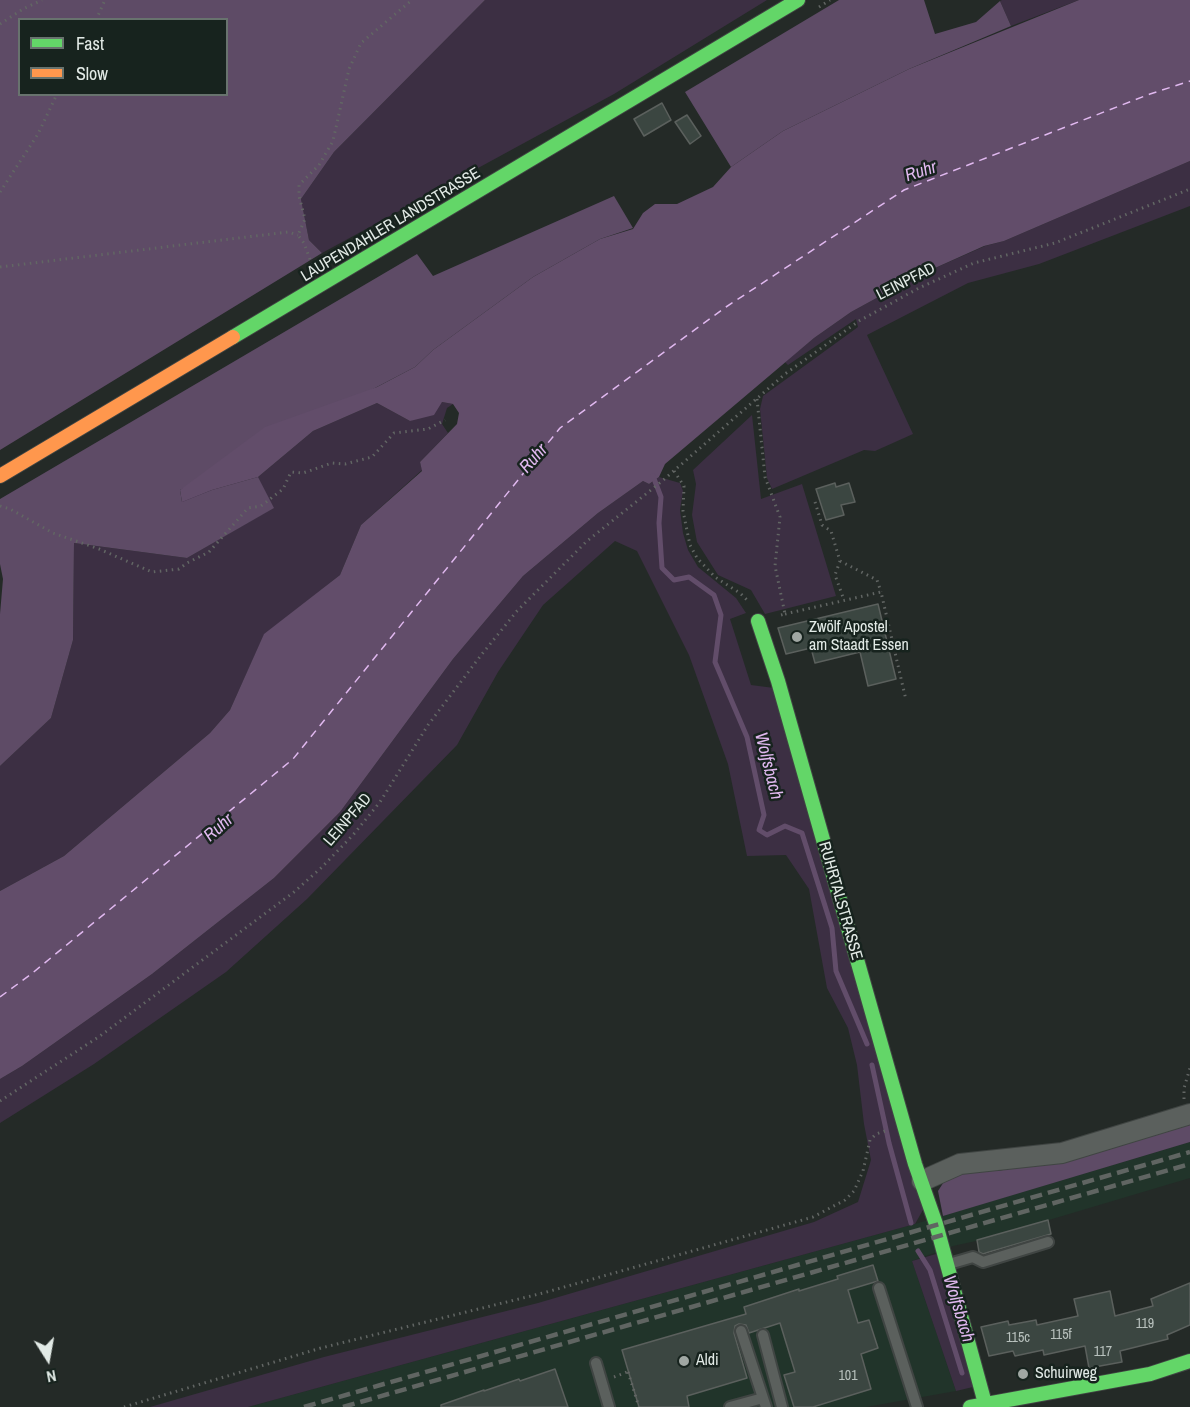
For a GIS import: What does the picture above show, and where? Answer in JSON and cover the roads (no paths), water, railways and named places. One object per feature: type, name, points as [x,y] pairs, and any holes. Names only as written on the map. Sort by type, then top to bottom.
[{"type":"main road","name":"LAUPENDAHLER LANDSTRASSE","points":[[0,476],[798,0]]},
{"type":"main road","name":"RUHRTALSTRASSE","points":[[758,621],[778,681],[912,1154],[948,1264],[986,1405]]},
{"type":"main road","points":[[970,1407],[1150,1374],[1190,1362]]},
{"type":"street","points":[[922,1181],[960,1164],[1062,1153],[1187,1115]]},
{"type":"lane","points":[[948,1264],[973,1257],[983,1262],[1048,1242]]},
{"type":"lane","points":[[879,1288],[917,1407]]},
{"type":"lane","points":[[730,1407],[764,1403],[741,1331]]},
{"type":"lane","points":[[763,1335],[782,1407]]},
{"type":"lane","points":[[596,1363],[609,1407]]},
{"type":"water","name":"Ruhr","points":[[1079,0],[1190,0],[1190,161],[915,277],[851,312],[814,338],[665,464],[659,477],[649,484],[643,481],[598,513],[523,576],[453,659],[340,812],[274,878],[152,974],[22,1066],[0,1079],[0,891],[64,856],[210,733],[230,710],[264,634],[340,575],[361,525],[422,471],[420,462],[457,424],[459,413],[453,404],[442,402],[434,415],[410,421],[377,403],[313,431],[258,477],[212,490],[182,502],[180,490],[265,427],[377,387],[415,367],[433,350],[533,277],[600,239],[633,229],[643,213],[655,204],[677,204],[713,187],[731,167],[783,131],[909,69]]},
{"type":"waterway","name":"Wolfsbach","points":[[653,476],[661,497],[659,523],[662,568],[674,580],[689,577],[714,595],[721,615],[715,662],[747,737],[764,815],[759,830],[767,835],[785,826],[802,833],[832,928],[836,971],[867,1044]]},
{"type":"waterway","name":"Wolfsbach","points":[[872,1065],[889,1143],[911,1223]]},
{"type":"waterway","name":"Wolfsbach","points":[[918,1251],[930,1270],[962,1373]]},
{"type":"railway","points":[[304,1407],[1190,1152]]},
{"type":"railway","points":[[343,1407],[1190,1164]]},
{"type":"place","name":"Zwölf Apostel am Staadt Essen","points":[[797,637]]},
{"type":"place","name":"Aldi","points":[[684,1361]]},
{"type":"place","name":"Schuirweg","points":[[1023,1374]]}]
